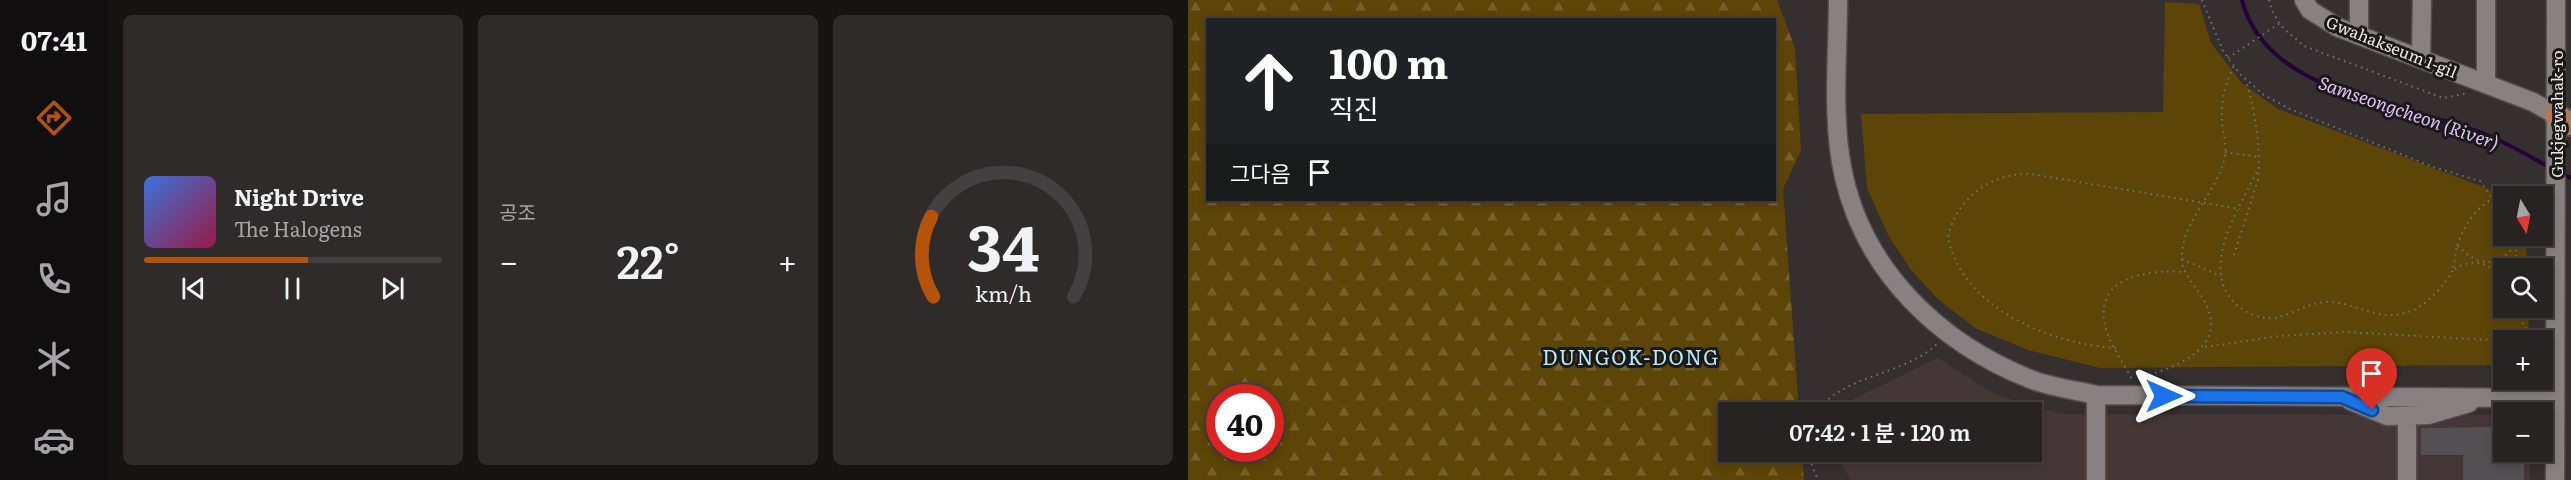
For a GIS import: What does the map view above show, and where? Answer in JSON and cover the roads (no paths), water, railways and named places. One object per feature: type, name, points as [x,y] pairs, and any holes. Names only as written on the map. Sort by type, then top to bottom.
[{"type":"street","points":[[1838,0],[1840,150],[1844,176],[1853,207],[1870,247],[1883,268],[1915,305],[1948,333],[1977,353],[2031,380],[2096,395],[2555,398]]},
{"type":"street","name":"Gwahakseum 1-gil","points":[[2304,0],[2310,10],[2323,20],[2533,102],[2564,119]]},
{"type":"street","points":[[2359,0],[2359,35]]},
{"type":"street","points":[[2421,57],[2422,0]]},
{"type":"street","points":[[2484,83],[2486,0]]},
{"type":"street","name":"Gukjegwahak-ro","points":[[2555,480],[2556,144],[2564,119],[2556,0]]},
{"type":"street","points":[[2096,395],[2096,480]]},
{"type":"street","points":[[2342,397],[2387,416],[2428,415],[2487,398]]},
{"type":"street","points":[[2407,480],[2408,416]]},
{"type":"waterway","name":"Samseongcheon (River)","points":[[2242,0],[2256,32],[2279,57],[2308,76],[2342,91],[2482,133],[2551,168]]},
{"type":"waterway","name":"Samseongcheon (River)","points":[[2560,173],[2571,178]]},
{"type":"district","name":"DUNGOK-DONG","points":[[1631,356]]}]
